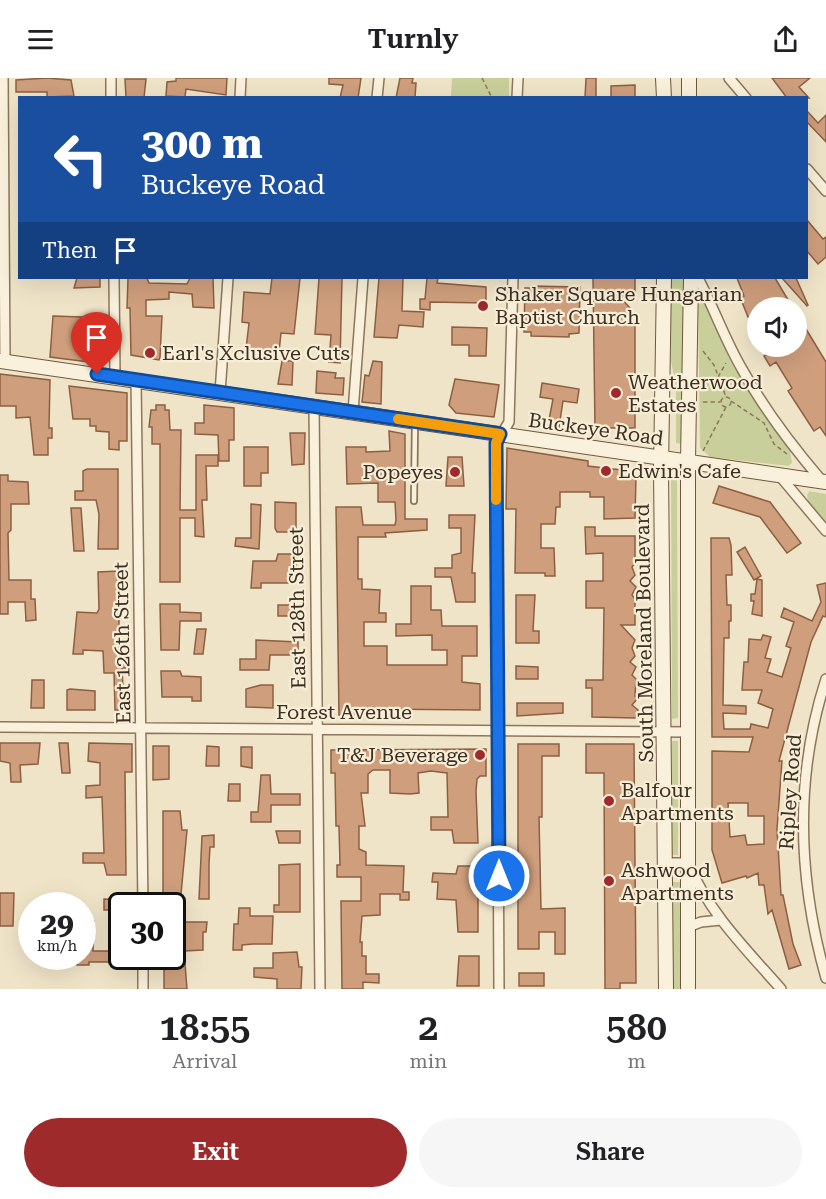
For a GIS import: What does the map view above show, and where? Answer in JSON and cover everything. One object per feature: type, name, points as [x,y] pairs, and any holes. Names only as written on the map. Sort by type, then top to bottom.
[{"type":"street","points":[[3,78],[3,361]]},
{"type":"street","points":[[111,78],[111,96]]},
{"type":"street","points":[[240,96],[241,78]]},
{"type":"street","points":[[377,96],[379,78]]},
{"type":"street","points":[[517,96],[518,78]]},
{"type":"street","points":[[663,78],[663,96]]},
{"type":"street","points":[[729,78],[744,96]]},
{"type":"street","points":[[689,96],[691,80]]},
{"type":"street","points":[[808,170],[826,191]]},
{"type":"street","points":[[114,279],[115,377]]},
{"type":"street","points":[[220,393],[228,279]]},
{"type":"street","points":[[353,412],[363,279]]},
{"type":"street","points":[[499,989],[496,443],[509,422],[513,279]]},
{"type":"street","name":"South Moreland Boulevard","points":[[664,279],[661,458],[666,989]]},
{"type":"street","points":[[688,989],[688,462],[691,279]]},
{"type":"street","points":[[698,279],[751,385],[792,447],[825,481]]},
{"type":"street","name":"Buckeye Road","points":[[3,361],[825,481]]},
{"type":"street","name":"East 126th Street","points":[[136,380],[143,892]]},
{"type":"street","name":"East 128th Street","points":[[314,406],[320,989]]},
{"type":"street","points":[[779,475],[826,531]]},
{"type":"street","name":"Ripley Road","points":[[826,680],[815,713],[806,763],[802,848],[813,931],[826,978]]},
{"type":"street","name":"Forest Avenue","points":[[0,727],[142,730],[688,732]]},
{"type":"street","points":[[665,863],[688,864]]},
{"type":"street","points":[[688,864],[699,889],[721,920],[781,989]]},
{"type":"street","points":[[688,927],[701,922],[721,920]]},
{"type":"street","points":[[143,970],[143,989]]},
{"type":"lane","points":[[414,501],[415,422]]},
{"type":"path","points":[[482,78],[491,96]]},
{"type":"path","points":[[703,351],[714,365],[726,397],[764,423],[774,444],[788,455]]},
{"type":"path","points":[[718,378],[729,358]]},
{"type":"path","points":[[703,402],[721,402],[726,397]]},
{"type":"path","points":[[704,451],[731,401]]},
{"type":"path","points":[[721,402],[726,407]]},
{"type":"green space","points":[[452,78],[509,78],[509,96],[451,96]]},
{"type":"green space","points":[[671,279],[684,279],[683,444],[676,443],[676,386],[671,361]]},
{"type":"green space","points":[[703,301],[709,304],[729,358],[744,384],[790,451],[792,463],[788,466],[710,457],[700,448],[698,305]]},
{"type":"green space","points":[[671,475],[677,475],[678,718],[672,719]]},
{"type":"green space","points":[[809,491],[826,494],[826,524],[809,505],[807,495]]},
{"type":"green space","points":[[672,741],[678,741],[678,855],[672,855]]},
{"type":"green space","points":[[672,882],[680,882],[682,888],[682,989],[672,989]]},
{"type":"building","points":[[47,78],[71,80],[74,96],[47,96],[47,92],[16,92],[16,80]]},
{"type":"building","points":[[176,78],[227,78],[226,95],[186,89],[185,96],[166,96],[167,82],[176,81]]},
{"type":"building","points":[[329,78],[361,78],[358,96],[340,96],[343,85],[329,84]]},
{"type":"building","points":[[400,78],[413,78],[412,83],[416,83],[415,96],[396,96]]},
{"type":"building","points":[[586,78],[596,78],[596,96],[585,96]]},
{"type":"building","points":[[772,78],[810,78],[799,87],[807,96],[786,96]]},
{"type":"building","points":[[125,79],[146,79],[144,96],[126,96]]},
{"type":"building","points":[[635,85],[635,96],[611,96],[611,86]]},
{"type":"building","points":[[808,112],[818,123],[826,115],[826,142],[808,123]]},
{"type":"building","points":[[808,221],[823,239],[826,237],[826,257],[818,264],[808,252]]},
{"type":"building","points":[[77,279],[100,279],[100,287],[74,288]]},
{"type":"building","points":[[128,279],[147,279],[149,283],[187,284],[190,279],[213,279],[214,308],[193,307],[192,294],[169,292],[169,299],[146,300],[146,316],[162,316],[159,360],[131,355],[130,308],[127,308]]},
{"type":"building","points":[[272,279],[300,279],[294,334],[281,333],[279,352],[246,349],[249,323],[242,322],[244,292],[270,294]]},
{"type":"building","points":[[319,279],[342,279],[340,363],[329,362],[331,335],[315,334]]},
{"type":"building","points":[[379,279],[403,279],[402,311],[424,312],[423,327],[399,325],[397,338],[374,337]]},
{"type":"building","points":[[427,279],[438,279],[437,283],[486,287],[486,303],[430,302],[430,310],[420,309],[420,299],[425,299]]},
{"type":"building","points":[[593,279],[635,279],[635,296],[619,296],[630,308],[627,322],[635,322],[635,428],[595,428]]},
{"type":"building","points":[[737,279],[776,279],[786,297],[747,297],[747,314],[740,297],[744,296]]},
{"type":"building","points":[[783,279],[796,279],[804,297],[799,297]]},
{"type":"building","points":[[531,286],[580,287],[579,333],[569,334],[569,337],[531,336],[531,332],[524,332],[525,288],[531,288]]},
{"type":"building","points":[[53,316],[82,317],[82,335],[104,334],[104,364],[50,357]]},
{"type":"building","points":[[452,327],[487,328],[486,356],[469,356],[469,345],[452,345]]},
{"type":"building","points":[[807,331],[826,362],[826,436],[820,427],[814,431],[788,391],[792,388],[776,362],[770,366],[765,357],[807,357]]},
{"type":"building","points":[[282,361],[293,361],[292,385],[278,384]]},
{"type":"building","points":[[373,361],[382,362],[381,404],[362,402],[365,375],[369,376]]},
{"type":"building","points":[[317,371],[336,373],[335,378],[344,378],[343,395],[316,393]]},
{"type":"building","points":[[0,374],[50,380],[49,428],[52,428],[52,438],[48,438],[48,455],[34,455],[30,417],[16,418],[16,406],[0,406]]},
{"type":"building","points":[[455,379],[499,385],[494,417],[456,413],[449,405]]},
{"type":"building","points":[[542,383],[579,389],[577,403],[563,401],[559,427],[548,425],[553,399],[540,397]]},
{"type":"building","points":[[69,386],[127,393],[127,441],[119,441],[119,450],[109,449],[109,432],[96,431],[96,426],[90,426],[90,419],[73,419]]},
{"type":"building","points":[[156,405],[165,405],[165,410],[169,410],[170,430],[181,430],[180,510],[196,510],[196,455],[218,455],[218,466],[206,466],[207,500],[202,500],[204,537],[195,536],[195,518],[180,518],[180,582],[160,582],[160,444],[152,444],[152,427],[149,427],[151,410],[156,410]]},
{"type":"building","points":[[204,405],[234,408],[234,440],[229,440],[229,461],[219,461],[218,435],[195,434],[195,423],[204,423]]},
{"type":"building","points":[[389,431],[405,434],[405,519],[427,519],[427,530],[385,533],[386,537],[358,537],[358,579],[362,579],[362,589],[380,590],[379,613],[386,613],[386,622],[364,622],[364,646],[387,646],[387,665],[447,665],[447,650],[432,650],[432,635],[396,636],[396,624],[411,624],[411,586],[431,586],[431,610],[441,610],[442,626],[477,626],[477,656],[462,656],[462,682],[480,684],[480,710],[373,709],[373,714],[339,715],[336,507],[361,507],[363,525],[395,525],[396,520],[395,502],[378,502],[378,483],[347,484],[346,447],[366,447],[366,452],[390,451]]},
{"type":"building","points":[[290,433],[305,433],[304,464],[292,465]]},
{"type":"building","points":[[244,447],[268,447],[268,473],[261,473],[261,486],[244,486]]},
{"type":"building","points":[[507,448],[588,461],[588,466],[621,470],[621,476],[636,476],[635,518],[604,519],[604,497],[590,497],[590,492],[560,492],[560,507],[556,507],[555,524],[541,524],[541,548],[554,548],[555,576],[545,576],[545,573],[515,573],[516,509],[506,509]]},
{"type":"building","name":"Popeyes","points":[[448,457],[462,457],[464,486],[446,486]]},
{"type":"building","points":[[118,469],[118,549],[98,549],[99,514],[96,500],[75,500],[75,491],[83,491],[83,471]]},
{"type":"building","points":[[0,475],[8,475],[8,481],[28,482],[29,504],[11,504],[11,530],[8,533],[9,580],[31,580],[31,599],[35,599],[36,620],[26,621],[25,602],[8,602],[8,614],[0,614]]},
{"type":"building","points":[[719,486],[770,502],[801,543],[787,553],[760,517],[713,503]]},
{"type":"building","points":[[275,502],[296,503],[296,532],[277,532]]},
{"type":"building","points":[[251,504],[261,505],[259,549],[235,546],[236,538],[251,538]]},
{"type":"building","points":[[71,508],[81,508],[84,551],[74,551]]},
{"type":"building","points":[[449,515],[475,515],[472,573],[475,573],[475,602],[456,602],[451,577],[435,577],[435,568],[452,568],[452,555],[461,553],[461,528],[449,528]]},
{"type":"building","points":[[585,527],[595,527],[595,536],[635,536],[635,563],[632,567],[635,575],[630,581],[636,587],[632,595],[635,599],[635,625],[621,625],[635,640],[632,648],[635,656],[630,662],[636,667],[632,675],[636,679],[635,696],[638,698],[632,705],[638,710],[635,718],[592,717],[592,688],[586,688],[586,680],[603,680],[604,608],[586,608],[586,581],[603,581],[603,553],[586,554]]},
{"type":"building","points":[[711,538],[729,538],[732,575],[726,575],[727,605],[731,605],[731,621],[729,621],[729,638],[724,638],[723,705],[746,706],[746,714],[723,713],[724,729],[750,729],[751,724],[768,728],[773,709],[758,703],[762,690],[742,690],[744,662],[748,662],[749,639],[761,640],[763,635],[771,637],[765,658],[771,659],[767,672],[782,677],[791,648],[786,646],[794,622],[781,617],[784,608],[812,621],[821,602],[817,585],[826,583],[826,617],[823,616],[811,642],[779,761],[782,761],[777,829],[781,895],[783,895],[793,944],[801,965],[789,969],[772,910],[768,914],[764,885],[759,885],[758,873],[747,878],[746,876],[722,883],[712,850],[712,751],[749,752],[753,737],[712,737]],"holes":[[[728,803],[748,803],[748,816],[764,816],[764,844],[747,845],[745,835],[730,837]]]},
{"type":"building","points":[[745,547],[761,576],[754,580],[737,552]]},
{"type":"building","points":[[278,554],[296,554],[297,583],[261,583],[261,588],[251,588],[253,561],[276,561]]},
{"type":"building","points":[[119,571],[119,655],[129,655],[129,668],[122,668],[123,688],[127,688],[127,710],[115,710],[114,673],[104,673],[103,651],[83,650],[83,654],[73,654],[77,612],[97,613],[99,609],[98,572]]},
{"type":"building","points":[[757,579],[762,580],[762,616],[752,614],[754,601],[751,601],[751,594],[755,594]]},
{"type":"building","points":[[516,595],[535,595],[533,631],[539,631],[539,643],[516,643]]},
{"type":"building","points":[[160,604],[180,604],[180,612],[201,613],[201,621],[180,621],[179,650],[161,650]]},
{"type":"building","points":[[278,605],[297,605],[296,616],[278,616]]},
{"type":"building","points":[[197,629],[206,629],[203,654],[194,654]]},
{"type":"building","points":[[256,640],[298,642],[298,655],[270,655],[269,670],[240,670],[240,659],[256,659]]},
{"type":"building","points":[[516,666],[538,667],[538,679],[516,679]]},
{"type":"building","points":[[161,671],[180,671],[182,676],[201,677],[201,701],[192,701],[192,697],[162,697]]},
{"type":"building","points":[[32,680],[44,680],[44,708],[31,708]]},
{"type":"building","points":[[273,685],[273,708],[246,707],[246,689]]},
{"type":"building","points":[[67,690],[95,691],[95,710],[67,710]]},
{"type":"building","points":[[517,703],[563,703],[563,713],[517,716]]},
{"type":"building","points":[[0,743],[40,743],[38,764],[20,765],[21,782],[11,782],[10,763],[0,761]]},
{"type":"building","points":[[59,743],[68,743],[70,773],[62,773]]},
{"type":"building","points":[[89,743],[132,744],[132,772],[125,772],[126,875],[107,875],[104,863],[83,863],[83,853],[104,853],[102,797],[86,798],[86,786],[100,785],[100,763],[88,761]]},
{"type":"building","points":[[518,744],[559,744],[559,756],[542,756],[542,817],[539,817],[541,909],[565,908],[565,954],[555,954],[555,932],[539,932],[539,949],[518,949]]},
{"type":"building","points":[[586,744],[634,744],[636,983],[620,983],[620,989],[605,989],[604,773],[586,773]]},
{"type":"building","points":[[153,746],[169,746],[169,779],[153,780]]},
{"type":"building","points":[[207,746],[219,747],[219,766],[206,766]]},
{"type":"building","points":[[241,747],[252,747],[252,768],[241,766]]},
{"type":"building","points":[[486,749],[486,776],[480,776],[477,779],[478,843],[454,843],[452,830],[431,830],[431,817],[448,817],[447,773],[431,771],[418,773],[419,793],[410,794],[390,793],[390,770],[373,770],[368,774],[368,793],[361,793],[365,826],[359,826],[359,849],[366,852],[366,865],[404,866],[403,892],[409,892],[409,900],[400,900],[400,894],[380,894],[380,915],[362,916],[360,942],[362,942],[362,956],[366,956],[366,974],[379,974],[379,983],[363,982],[363,989],[342,989],[341,901],[361,901],[361,877],[337,877],[337,865],[340,865],[339,826],[336,826],[335,773],[331,773],[331,750]]},
{"type":"building","points":[[261,775],[270,775],[271,794],[300,794],[300,805],[271,805],[271,822],[251,822],[251,812],[258,812]]},
{"type":"building","points":[[229,784],[240,784],[240,801],[228,801]]},
{"type":"building","points":[[163,811],[180,811],[182,830],[187,830],[181,892],[163,892]]},
{"type":"building","points":[[276,831],[300,831],[300,843],[279,843]]},
{"type":"building","points":[[214,835],[214,847],[210,847],[209,899],[199,899],[202,836]]},
{"type":"building","points":[[300,864],[300,912],[274,912],[274,905],[279,905],[279,865]]},
{"type":"building","points":[[458,866],[478,866],[478,932],[458,932],[456,900],[437,899],[438,882],[432,882],[433,873],[456,874]]},
{"type":"building","points":[[0,893],[14,893],[13,926],[0,926]]},
{"type":"building","points":[[104,899],[108,899],[108,910],[104,910]]},
{"type":"building","points":[[239,908],[250,908],[250,916],[273,916],[272,944],[242,945],[242,950],[233,950],[234,924],[238,924]]},
{"type":"building","points":[[186,922],[207,922],[206,932],[203,932],[203,950],[186,951]]},
{"type":"building","points":[[96,951],[108,951],[108,962],[96,962]]},
{"type":"building","points":[[297,952],[299,967],[302,967],[301,989],[277,989],[277,979],[254,977],[254,968],[273,968],[273,953]]},
{"type":"building","points":[[459,956],[479,956],[479,986],[457,986]]},
{"type":"building","points":[[164,970],[186,970],[187,989],[164,989]]},
{"type":"building","points":[[519,973],[544,973],[544,986],[519,986]]},
{"type":"slow traffic","points":[[398,419],[500,434],[496,443],[496,500]]},
{"type":"place","name":"Shaker Square Hungarian Baptist Church","points":[[483,306]]},
{"type":"place","name":"Earl's Xclusive Cuts","points":[[150,353]]},
{"type":"place","name":"Weatherwood Estates","points":[[616,393]]},
{"type":"place","name":"Edwin's Cafe","points":[[606,471]]},
{"type":"place","name":"Popeyes","points":[[455,472]]},
{"type":"place","name":"T&J Beverage","points":[[480,755]]},
{"type":"place","name":"Balfour Apartments","points":[[609,801]]},
{"type":"place","name":"Ashwood Apartments","points":[[609,881]]},
{"type":"route","points":[[97,374],[500,434],[496,443],[499,876]]}]
